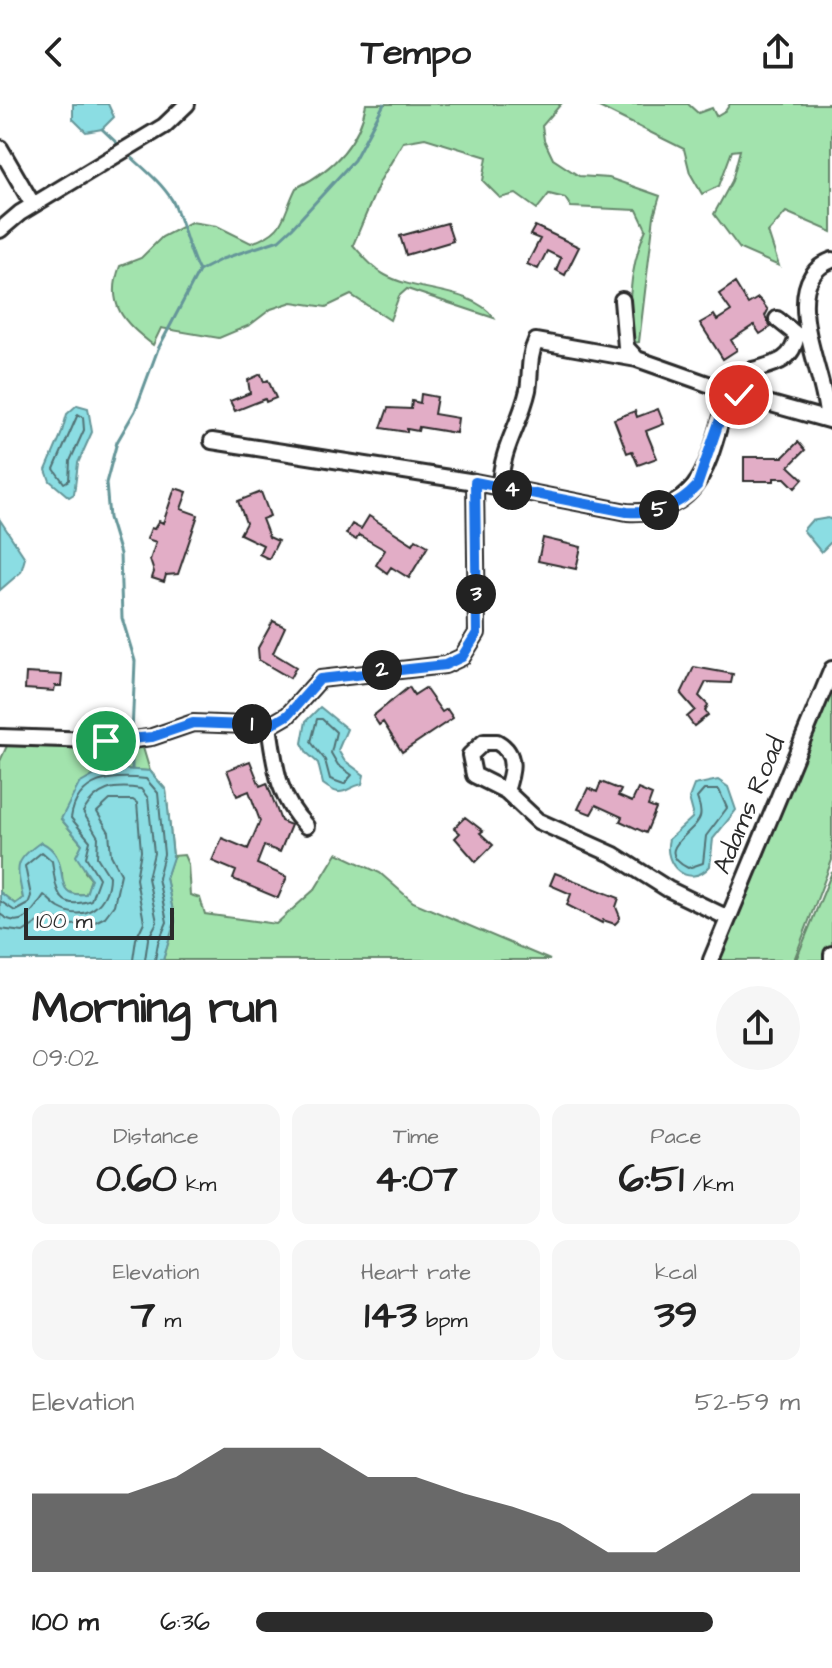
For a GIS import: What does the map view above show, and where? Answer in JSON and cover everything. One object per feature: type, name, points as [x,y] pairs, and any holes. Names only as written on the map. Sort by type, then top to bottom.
[{"type":"street","points":[[0,230],[33,205],[175,118],[187,104]]},
{"type":"street","points":[[0,148],[33,205]]},
{"type":"street","points":[[500,487],[504,450],[528,390],[530,353],[536,341],[637,359],[739,395],[829,420],[827,404],[816,375],[805,302],[810,279],[822,264],[832,260]]},
{"type":"street","points":[[622,300],[626,347],[637,359]]},
{"type":"street","points":[[212,441],[475,482],[627,512],[649,513],[667,508],[689,495],[697,486],[727,399],[739,395],[749,371],[785,361],[795,350],[797,335],[777,319]]},
{"type":"street","points":[[0,737],[131,741],[193,723],[269,726],[288,715],[320,679],[445,665],[462,657],[477,633],[475,482]]},
{"type":"street","name":"Adams Road","points":[[711,960],[832,669]]},
{"type":"street","points":[[269,726],[277,784],[291,811],[306,826]]},
{"type":"street","points":[[506,791],[538,821],[614,855],[668,889],[728,918]]},
{"type":"street","points":[[832,954],[832,960]]},
{"type":"green space","points":[[366,104],[561,104],[542,126],[544,140],[553,159],[579,176],[609,178],[660,196],[654,216],[639,342],[631,343],[629,314],[633,271],[646,229],[637,210],[571,207],[565,198],[549,194],[537,209],[516,194],[500,198],[483,181],[487,157],[425,138],[403,142],[380,181],[353,245],[385,275],[472,301],[494,318],[407,289],[399,296],[390,320],[351,295],[326,307],[292,302],[271,309],[250,325],[219,338],[161,328],[153,345],[126,320],[116,302],[116,280],[120,266],[141,258],[162,237],[191,222],[217,226],[251,243],[271,234],[281,222],[296,188],[342,155],[357,132]]},
{"type":"green space","points":[[593,104],[688,104],[698,113],[712,108],[716,116],[730,104],[832,104],[832,232],[786,212],[768,232],[779,266],[740,249],[714,214],[732,181],[740,150],[732,151],[719,186],[702,194],[690,173],[684,149]]},
{"type":"green space","points":[[832,679],[832,860],[794,960],[720,960]]},
{"type":"green space","points":[[11,737],[141,741],[150,771],[166,790],[173,856],[166,791],[149,771],[107,768],[61,819],[82,844],[85,872],[91,879],[86,894],[67,891],[62,873],[21,888],[23,898],[15,904],[0,892],[0,761]]},
{"type":"green space","points":[[337,853],[380,873],[413,902],[550,960],[163,960],[175,921],[166,878],[173,856],[184,855],[188,864],[190,895],[200,898],[205,914],[276,924],[315,889]]},
{"type":"green space","points":[[832,872],[832,960],[796,960]]},
{"type":"water","points":[[73,104],[108,104],[114,117],[102,129],[86,132],[73,119]]},
{"type":"water","points":[[77,405],[88,408],[92,432],[78,463],[74,494],[69,497],[50,481],[46,470],[67,414]]},
{"type":"water","points":[[0,520],[25,558],[21,572],[0,590]]},
{"type":"water","points":[[832,520],[832,541],[821,552],[803,530],[811,521]]},
{"type":"water","points":[[320,707],[347,729],[338,750],[344,760],[364,775],[362,784],[344,792],[323,784],[318,763],[302,743],[306,721]]},
{"type":"water","points":[[107,768],[150,771],[166,790],[173,857],[166,878],[175,921],[163,960],[0,960],[0,892],[15,904],[23,898],[19,866],[25,855],[41,842],[52,849],[58,858],[67,890],[74,894],[86,894],[91,879],[76,856],[82,844],[61,819],[79,784]]},
{"type":"water","points":[[718,780],[728,787],[736,810],[713,839],[710,866],[694,876],[686,875],[673,865],[668,849],[669,839],[692,818],[689,798],[694,785]]},
{"type":"building","points":[[447,223],[453,241],[406,255],[400,236]]},
{"type":"building","points":[[535,226],[579,247],[565,275],[556,270],[561,258],[547,251],[538,269],[527,264],[540,239],[530,235]]},
{"type":"building","points":[[735,283],[748,304],[758,298],[762,302],[768,310],[765,316],[771,327],[760,334],[754,325],[731,340],[737,350],[723,359],[700,323],[714,315],[717,320],[731,311],[719,294]]},
{"type":"building","points":[[261,374],[264,382],[268,380],[276,398],[235,411],[230,401],[250,393],[248,380]]},
{"type":"building","points":[[421,394],[437,397],[434,414],[458,418],[456,433],[419,427],[418,431],[407,429],[407,432],[381,428],[388,408],[411,409],[412,401],[420,403]]},
{"type":"building","points":[[658,409],[664,424],[646,431],[657,458],[638,465],[632,451],[627,453],[614,419],[635,411],[637,417]]},
{"type":"building","points":[[798,442],[805,450],[789,466],[803,479],[795,488],[785,478],[744,481],[744,457],[783,457]]},
{"type":"building","points":[[175,488],[187,492],[181,509],[198,515],[178,574],[166,575],[164,582],[152,578],[154,572],[150,560],[156,542],[147,539],[151,528],[154,529],[159,521],[163,523]]},
{"type":"building","points":[[261,492],[270,516],[262,519],[269,537],[278,541],[269,559],[259,554],[263,545],[240,534],[246,523],[238,501]]},
{"type":"building","points":[[369,516],[413,544],[416,539],[428,546],[409,578],[391,567],[387,573],[376,565],[385,550],[359,535],[356,540],[346,534],[352,524],[361,529]]},
{"type":"building","points":[[543,538],[581,547],[576,569],[538,561]]},
{"type":"building","points":[[273,621],[285,627],[273,653],[296,667],[290,678],[259,660],[258,648]]},
{"type":"building","points":[[694,667],[733,674],[731,683],[706,682],[699,696],[708,705],[705,711],[708,715],[694,726],[687,717],[695,710],[681,694]]},
{"type":"building","points":[[26,673],[62,675],[61,686],[55,686],[54,691],[25,689]]},
{"type":"building","points":[[409,687],[414,695],[425,688],[442,712],[447,709],[453,718],[402,752],[383,722],[379,725],[373,716]]},
{"type":"building","points":[[250,761],[260,786],[267,783],[281,821],[291,825],[280,852],[264,846],[257,864],[287,877],[278,898],[233,879],[236,871],[212,861],[222,838],[248,849],[260,821],[249,791],[237,796],[227,770]]},
{"type":"building","points":[[601,782],[621,790],[618,796],[632,802],[638,789],[652,795],[648,806],[656,809],[646,833],[596,805],[591,814],[578,809],[588,788],[597,792]]},
{"type":"building","points":[[465,817],[483,831],[480,833],[493,845],[476,862],[455,838],[460,833],[454,828]]},
{"type":"building","points":[[555,873],[619,898],[616,907],[620,917],[618,921],[615,924],[603,920],[602,923],[567,905],[571,894],[550,885]]},
{"type":"waterway","points":[[132,734],[135,661],[122,618],[120,554],[109,518],[106,483],[117,442],[135,411],[158,349],[199,271],[222,259],[279,240],[354,160],[384,104]]},
{"type":"waterway","points":[[102,129],[120,146]]},
{"type":"waterway","points":[[128,154],[172,200],[199,271]]},
{"type":"waterway","points":[[132,745],[132,769]]},
{"type":"route","points":[[106,741],[152,737],[193,723],[269,726],[288,715],[320,679],[445,665],[462,657],[477,633],[475,482],[627,512],[649,513],[667,508],[689,495],[697,486],[727,399],[739,395]]}]
